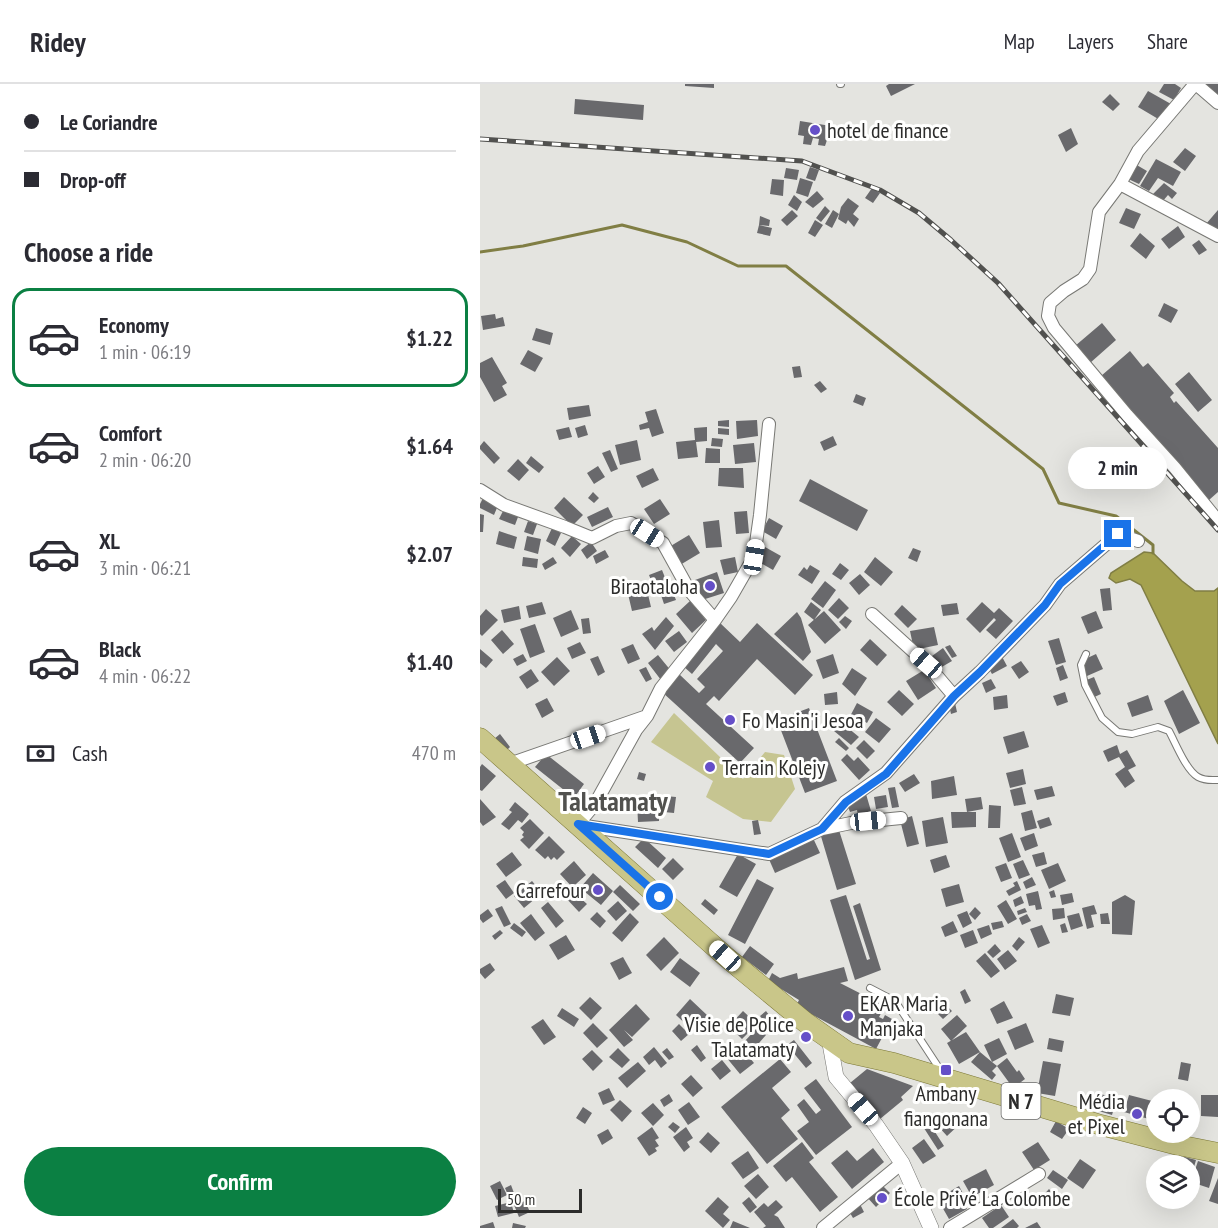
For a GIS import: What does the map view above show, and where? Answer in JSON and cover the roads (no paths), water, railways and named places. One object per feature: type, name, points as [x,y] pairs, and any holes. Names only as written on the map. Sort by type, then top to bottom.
[{"type":"main road","name":"N 7","points":[[480,738],[725,956],[805,1022],[849,1053],[894,1063],[1101,1125],[1218,1153]]},
{"type":"street","points":[[1218,103],[1195,84],[1138,151],[1120,184],[1099,212],[1090,269],[1083,279],[1050,303],[1048,316],[1054,328],[1218,521]]},
{"type":"street","points":[[1120,184],[1218,236]]},
{"type":"street","points":[[578,824],[596,804],[661,688],[715,620],[754,557],[770,424]]},
{"type":"street","points":[[480,490],[504,505],[592,538],[616,526],[631,523],[663,543],[689,590],[715,620]]},
{"type":"street","points":[[822,829],[846,802],[886,774],[954,696],[1045,605],[1060,584],[1118,534],[1138,541]]},
{"type":"street","points":[[872,614],[926,663],[954,696]]},
{"type":"street","points":[[509,764],[647,716]]},
{"type":"street","points":[[578,824],[769,854],[822,829],[851,823],[901,818]]},
{"type":"street","points":[[828,1038],[836,1077],[876,1125],[902,1163],[931,1228]]},
{"type":"street","points":[[824,1228],[902,1163]]},
{"type":"street","points":[[950,1228],[1039,1174]]},
{"type":"lane","points":[[1086,654],[1081,665],[1085,685],[1102,718],[1118,732],[1132,734],[1158,728],[1169,731],[1189,768],[1198,777],[1218,780]]},
{"type":"lane","points":[[870,988],[896,1001],[946,1080]]},
{"type":"waterway","points":[[480,252],[523,246],[622,225],[687,242],[738,266],[786,266],[1043,469],[1059,503],[1116,516],[1153,545],[1153,553]]},
{"type":"railway","points":[[480,139],[802,161],[880,190],[919,213],[998,283],[1218,530]]},
{"type":"place","name":"hotel de finance","points":[[815,130]]},
{"type":"place","name":"Biraotaloha","points":[[710,586]]},
{"type":"place","name":"Fo Masin'i Jesoa","points":[[730,720]]},
{"type":"place","name":"Terrain Kolejy","points":[[710,767]]},
{"type":"place","name":"Carrefour","points":[[598,890]]},
{"type":"place","name":"EKAR Maria Manjaka","points":[[848,1016]]},
{"type":"place","name":"Visie de Police Talatamaty","points":[[806,1037]]},
{"type":"place","name":"Ambany fiangonana","points":[[946,1070]]},
{"type":"place","name":"Média et Pixel","points":[[1137,1114]]},
{"type":"place","name":"École Privé La Colombe","points":[[882,1198]]},
{"type":"district","name":"Talatamaty","points":[[613,800]]}]
